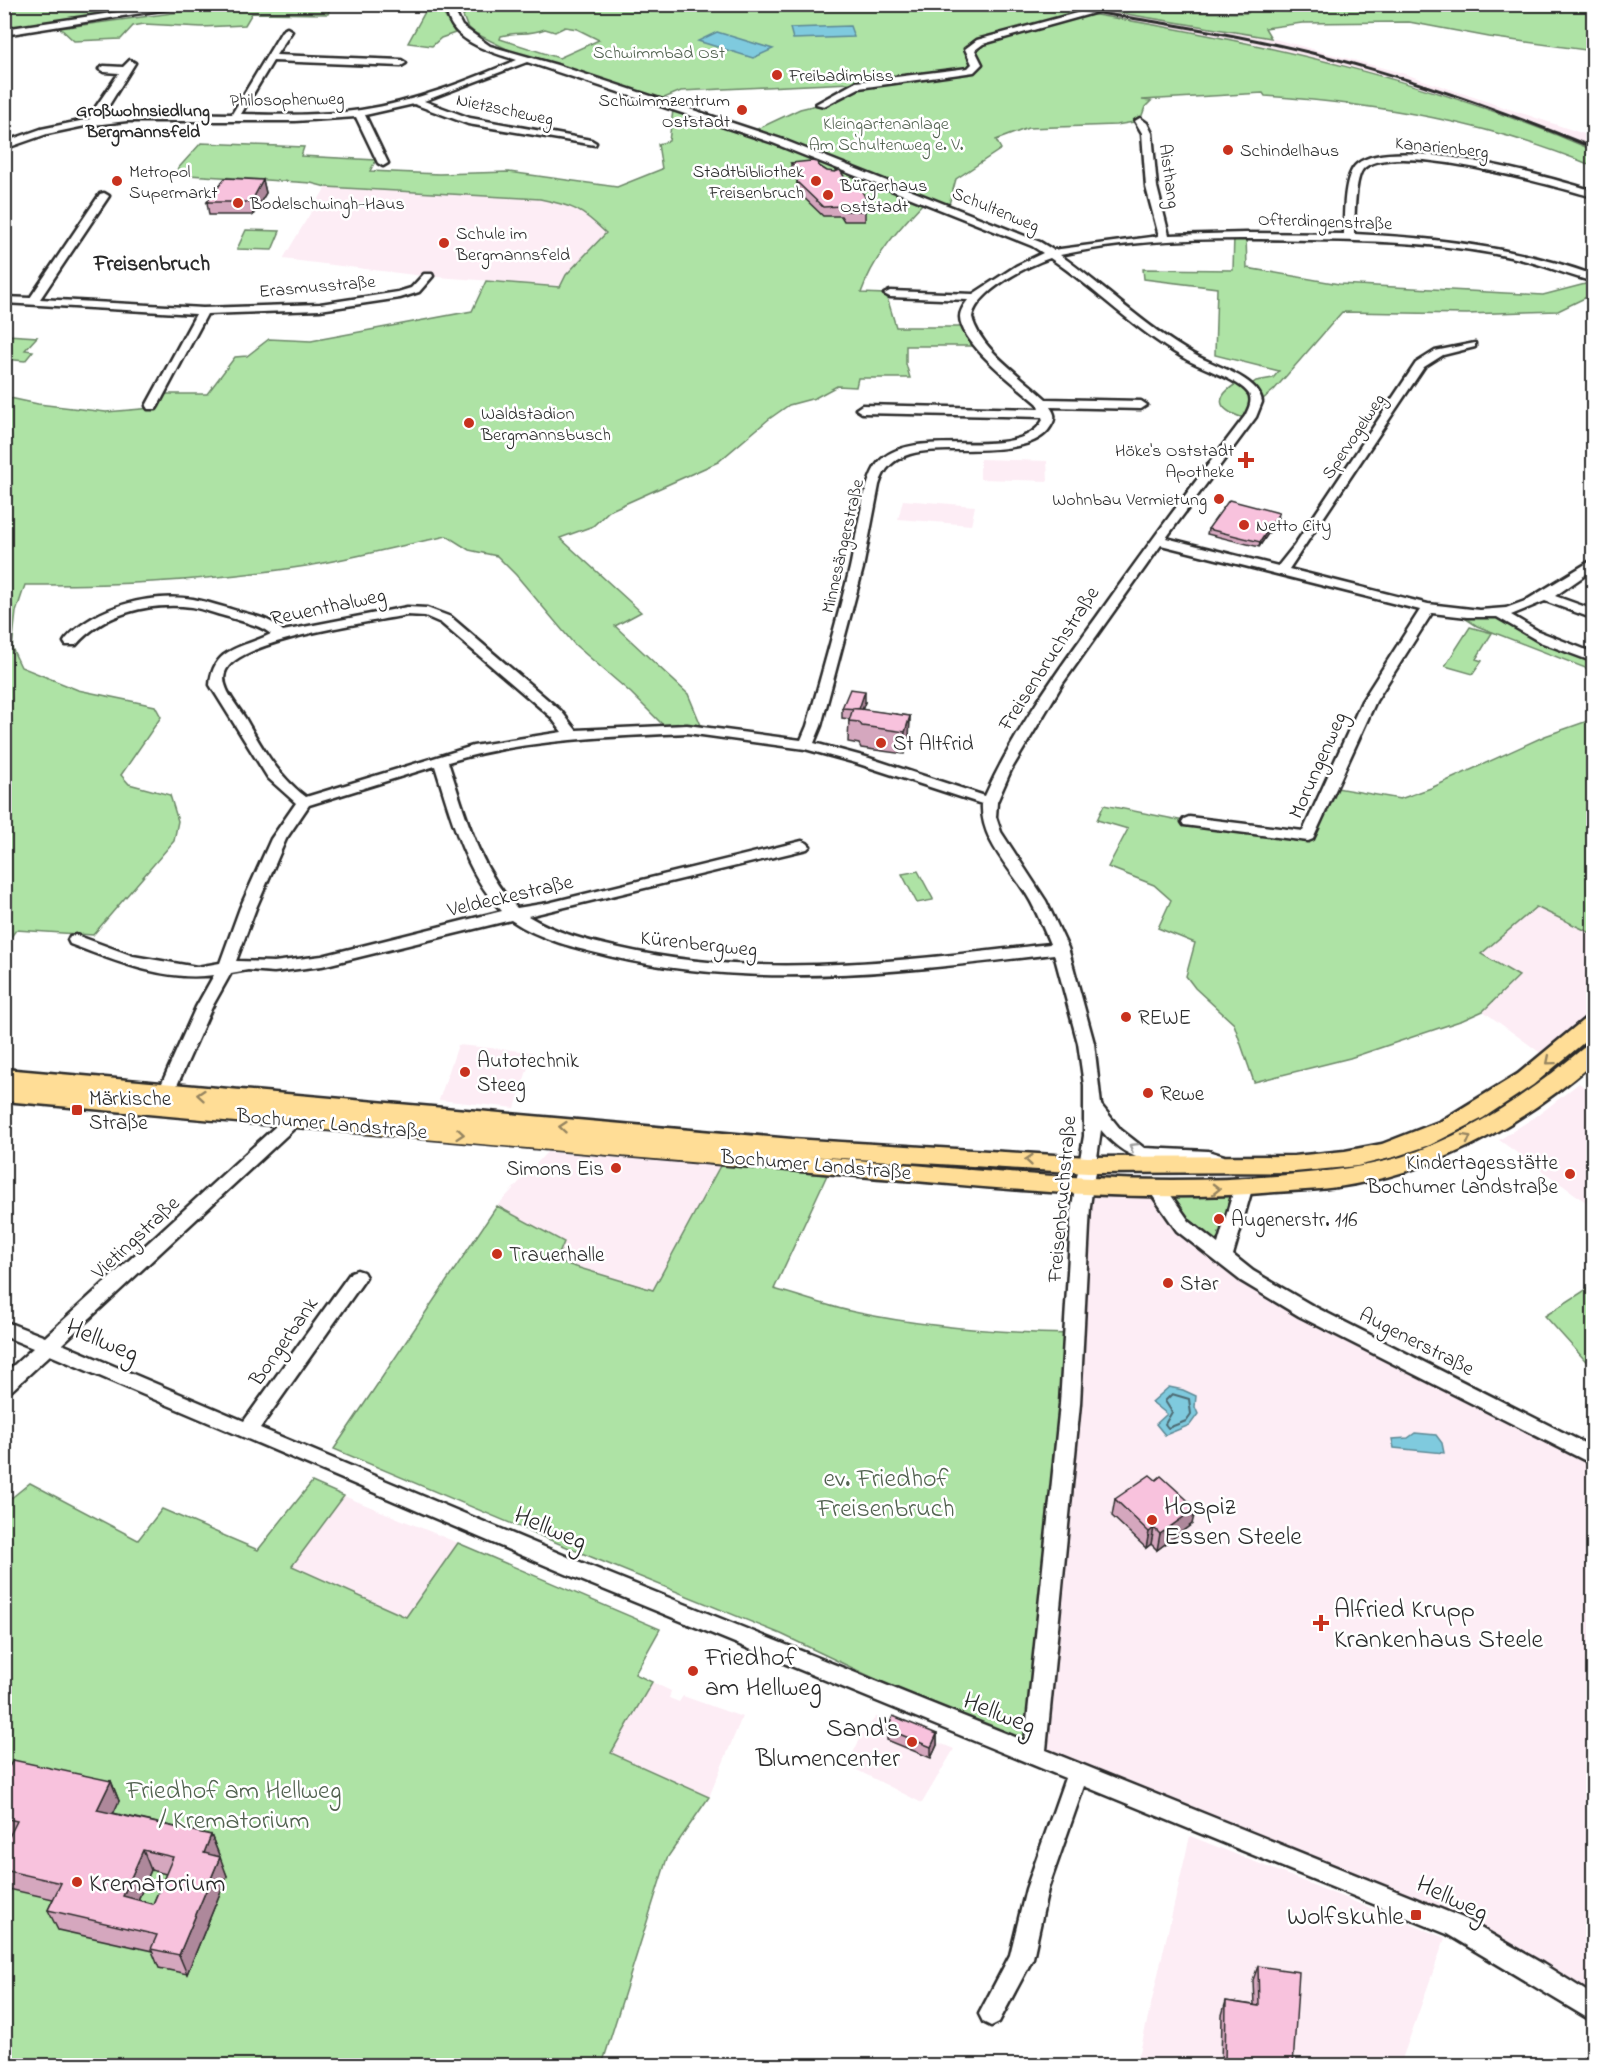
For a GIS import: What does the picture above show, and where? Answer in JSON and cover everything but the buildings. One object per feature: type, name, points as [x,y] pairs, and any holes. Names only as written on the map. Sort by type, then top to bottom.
[{"type":"main road","name":"Bochumer Landstraße","points":[[6,1084],[294,1119],[787,1162],[1086,1175],[1230,1165],[1326,1162],[1392,1150],[1437,1133],[1497,1100],[1546,1064],[1593,1022]]},
{"type":"main road","name":"Bochumer Landstraße","points":[[6,1084],[166,1092],[792,1147],[1014,1159],[1157,1190],[1243,1189],[1353,1177],[1405,1165],[1443,1150],[1515,1112],[1566,1075],[1593,1050]]},
{"type":"street","points":[[4,32],[194,4]]},
{"type":"street","name":"Schultenweg","points":[[452,4],[451,14],[454,22],[466,35],[497,51],[786,145],[1009,231],[1052,253],[1166,341],[1252,391]]},
{"type":"street","points":[[821,104],[856,85],[971,70],[977,64],[970,49],[980,42],[1122,4]]},
{"type":"street","name":"Schultenweg","points":[[462,15],[467,26],[475,33],[492,44],[527,59]]},
{"type":"street","points":[[236,117],[287,30]]},
{"type":"street","points":[[270,57],[401,63]]},
{"type":"street","name":"Philosophenweg","points":[[4,146],[41,132],[95,120],[154,116],[303,117],[359,114],[414,101],[527,59]]},
{"type":"street","points":[[349,74],[356,61]]},
{"type":"street","points":[[95,120],[98,111],[128,66],[104,69]]},
{"type":"street","name":"Nietzscheweg","points":[[414,101],[468,121],[591,143]]},
{"type":"street","name":"Philosophenweg","points":[[359,114],[383,163]]},
{"type":"street","name":"Aisthang","points":[[1140,121],[1148,130],[1151,189],[1165,238]]},
{"type":"street","name":"Kanarienberg","points":[[1349,238],[1356,174],[1363,164],[1376,159],[1416,158],[1479,166],[1534,177],[1593,194]]},
{"type":"street","points":[[32,303],[104,196]]},
{"type":"street","name":"Ofterdingenstraße","points":[[1052,253],[1165,238],[1240,236],[1349,238],[1424,242],[1501,251],[1550,263],[1593,279]]},
{"type":"street","points":[[890,294],[975,297],[1035,260],[1052,253]]},
{"type":"street","name":"Erasmusstraße","points":[[4,300],[202,311],[320,307],[366,302],[415,290],[428,276]]},
{"type":"street","points":[[975,297],[966,317],[971,336],[1046,408]]},
{"type":"street","points":[[152,406],[202,311]]},
{"type":"street","name":"Spervogelweg","points":[[1281,570],[1299,548],[1420,365],[1439,353],[1471,345]]},
{"type":"street","name":"Freisenbruchstraße","points":[[1034,1756],[1070,1404],[1086,1175],[1093,1136],[1092,1085],[1086,1043],[1060,948],[1038,901],[993,832],[989,817],[990,802],[1004,770],[1056,683],[1251,415],[1257,404],[1252,391]]},
{"type":"street","points":[[862,409],[921,412],[1141,405]]},
{"type":"street","name":"Minnesängerstraße","points":[[806,745],[814,726],[852,590],[877,473],[882,464],[896,455],[922,448],[998,446],[1018,443],[1043,430],[1047,424],[1046,408]]},
{"type":"street","points":[[1158,540],[1428,608],[1457,613],[1500,613],[1522,608],[1590,569]]},
{"type":"street","points":[[1543,597],[1593,615]]},
{"type":"street","points":[[71,642],[78,633],[117,612],[142,604],[165,602],[190,603],[260,621],[274,628],[280,636]]},
{"type":"street","name":"Morungenweg","points":[[1189,822],[1308,837],[1369,700],[1428,608]]},
{"type":"street","name":"Reuenthalweg","points":[[304,802],[282,784],[272,772],[217,685],[218,670],[229,657],[280,636],[392,613],[427,612],[446,620],[556,714],[572,735]]},
{"type":"street","points":[[1500,613],[1540,638],[1593,658]]},
{"type":"street","points":[[166,1092],[204,1007],[226,968],[248,909],[279,839],[304,802],[473,750],[572,735],[691,729],[806,745],[861,760],[990,802]]},
{"type":"street","name":"Kürenbergweg","points":[[440,759],[473,850],[499,899],[513,914],[560,938],[654,962],[765,972],[853,969],[1060,948]]},
{"type":"street","name":"Veldeckestraße","points":[[76,940],[130,961],[197,972],[248,965],[274,967],[322,961],[513,914],[548,909],[802,846]]},
{"type":"street","name":"Bochumer Landstraße","points":[[1092,1105],[1107,1126],[1136,1150],[1147,1155],[1208,1157],[1230,1165]]},
{"type":"street","name":"Vietingstraße","points":[[4,1386],[294,1119]]},
{"type":"street","points":[[1223,1259],[1243,1189]]},
{"type":"street","name":"Augenerstraße","points":[[1157,1190],[1184,1226],[1223,1259],[1306,1311],[1593,1456]]},
{"type":"street","name":"Bongerbank","points":[[247,1431],[357,1277]]},
{"type":"street","name":"Hellweg","points":[[4,1328],[247,1431],[1034,1756],[1455,1926],[1535,1972],[1593,2010]]},
{"type":"street","points":[[991,2014],[1021,1958],[1037,1889],[1078,1773]]},
{"type":"shaded area","points":[[1102,10],[1271,38],[1402,73],[1593,137],[1593,150],[1499,113],[1408,82],[1244,41],[1090,14]]},
{"type":"shaded area","name":"Schule im Bergmannsfeld","points":[[326,187],[540,199],[572,206],[588,215],[606,233],[566,275],[560,286],[423,276],[283,259]]},
{"type":"shaded area","points":[[980,459],[1047,461],[1048,481],[980,479]]},
{"type":"shaded area","points":[[903,500],[975,506],[971,525],[898,519]]},
{"type":"shaded area","points":[[1536,906],[1593,934],[1593,1021],[1550,1060],[1483,1011],[1519,976],[1481,955]]},
{"type":"shaded area","points":[[458,1045],[533,1052],[515,1108],[439,1100]]},
{"type":"shaded area","name":"Kindertagesstätte Bochumer Landstraße","points":[[1579,1083],[1593,1094],[1593,1207],[1499,1140],[1541,1113]]},
{"type":"shaded area","points":[[547,1152],[720,1166],[654,1290],[556,1261],[497,1206]]},
{"type":"shaded area","name":"Alfried Krupp Krankenhaus Steele","points":[[1084,1185],[1157,1190],[1223,1261],[1593,1458],[1593,2009],[1535,1970],[1036,1757]]},
{"type":"shaded area","points":[[344,1496],[458,1543],[406,1617],[292,1566]]},
{"type":"shaded area","points":[[652,1682],[671,1691],[669,1698],[679,1702],[683,1696],[742,1717],[709,1797],[611,1754]]},
{"type":"shaded area","points":[[876,1717],[954,1749],[922,1803],[847,1765],[864,1731]]},
{"type":"shaded area","points":[[1190,1836],[1445,1938],[1400,2065],[1132,2066],[1140,2052]]},
{"type":"green space","points":[[4,5],[176,5],[5,30]]},
{"type":"green space","points":[[232,5],[331,5],[328,14],[252,13],[245,25],[202,27],[144,24],[133,26],[121,39],[74,41],[60,28]]},
{"type":"green space","points":[[432,5],[447,5],[443,13],[455,33],[441,38],[432,46],[408,43],[425,12],[429,11]]},
{"type":"green space","points":[[471,5],[1119,5],[1090,14],[1283,51],[1409,84],[1532,125],[1593,150],[1593,166],[1513,138],[1473,127],[1391,110],[1265,96],[1263,93],[1142,100],[1151,101],[1145,107],[1140,121],[1116,125],[1028,128],[996,140],[1001,149],[956,179],[948,208],[926,200],[906,221],[880,255],[861,293],[886,294],[896,327],[967,327],[981,346],[906,346],[906,364],[910,378],[858,378],[856,387],[837,386],[815,398],[789,405],[718,462],[609,511],[593,526],[560,538],[641,612],[615,626],[688,694],[703,730],[667,729],[631,693],[574,644],[497,556],[469,550],[447,536],[313,565],[241,575],[133,583],[25,585],[16,612],[12,648],[21,667],[78,690],[155,706],[161,717],[121,775],[129,784],[170,795],[178,821],[174,841],[93,935],[16,930],[5,945],[5,397],[38,404],[106,412],[153,408],[164,394],[207,394],[235,357],[247,356],[269,339],[311,341],[472,311],[486,281],[560,287],[566,275],[606,233],[576,210],[540,199],[326,187],[311,183],[173,174],[201,143],[304,147],[301,156],[376,160],[370,171],[439,174],[509,172],[617,187],[662,169],[658,144],[669,141],[673,110],[751,132],[800,109],[829,102],[863,85],[851,83],[681,91],[657,101],[527,59],[475,33],[467,26],[463,16]],"holes":[[[565,27],[577,29],[599,40],[559,58],[500,39],[501,36],[545,29],[555,32]]]},
{"type":"green space","points":[[1235,5],[1593,5],[1593,51],[1489,37],[1409,22],[1302,23],[1265,28],[1271,38],[1102,10],[1123,6],[1170,12],[1248,13],[1250,8]]},
{"type":"green space","points":[[246,230],[280,231],[272,250],[237,249]]},
{"type":"green space","points":[[1234,236],[1246,236],[1247,268],[1339,284],[1543,295],[1593,282],[1593,294],[1558,311],[1467,314],[1342,312],[1274,390],[1263,399],[1256,400],[1248,419],[1225,409],[1222,405],[1224,394],[1239,382],[1247,387],[1256,381],[1273,378],[1279,371],[1215,355],[1217,288],[1144,279],[1143,269],[1233,270]]},
{"type":"green space","points":[[7,335],[37,337],[25,350],[33,351],[25,361],[5,359]]},
{"type":"green space","points":[[1457,613],[1495,614],[1501,620],[1547,644],[1593,661],[1593,671],[1477,626]]},
{"type":"green space","points":[[1470,627],[1492,633],[1476,659],[1482,661],[1473,674],[1445,666]]},
{"type":"green space","points":[[1593,719],[1593,934],[1536,907],[1481,954],[1519,976],[1483,1011],[1463,1020],[1350,1058],[1254,1082],[1234,1024],[1195,988],[1186,976],[1195,943],[1158,928],[1171,900],[1154,885],[1108,867],[1128,829],[1097,820],[1104,805],[1189,822],[1308,837],[1331,787],[1400,799],[1431,788],[1545,736]]},
{"type":"green space","points":[[918,871],[933,900],[917,903],[902,874]]},
{"type":"green space","name":"ev. Friedhof Freisenbruch","points":[[720,1166],[827,1175],[774,1289],[844,1310],[908,1322],[991,1331],[1074,1334],[1033,1754],[781,1634],[334,1449],[497,1206],[564,1242],[556,1261],[653,1290]]},
{"type":"green space","points":[[1242,1189],[1222,1258],[1159,1190]]},
{"type":"green space","points":[[1593,1285],[1594,1369],[1545,1316]]},
{"type":"green space","name":"Friedhof am Hellweg / Krematorium","points":[[312,1482],[344,1496],[292,1566],[406,1617],[458,1543],[660,1629],[635,1674],[652,1682],[611,1753],[709,1797],[667,1858],[602,2065],[5,2065],[4,1504],[30,1483],[138,1540],[162,1509],[258,1550]]},
{"type":"water","points":[[850,26],[854,37],[793,39],[790,28]]},
{"type":"water","points":[[717,32],[773,49],[753,58],[698,41]]},
{"type":"water","points":[[1169,1387],[1196,1396],[1195,1407],[1198,1414],[1190,1425],[1165,1435],[1156,1424],[1167,1414],[1152,1402]]},
{"type":"water","points":[[1415,1433],[1436,1435],[1442,1443],[1444,1453],[1394,1448],[1392,1439],[1408,1438]]},
{"type":"railway","points":[[1038,4],[1218,33],[1324,56],[1393,75],[1528,122],[1594,148]]},
{"type":"place","name":"Freibadimbiss","points":[[777,75]]},
{"type":"place","name":"Schwimmzentrum Oststadt","points":[[742,110]]},
{"type":"place","name":"Schindelhaus","points":[[1228,150]]},
{"type":"place","name":"Metropol Supermarkt","points":[[117,181]]},
{"type":"place","name":"Stadtbibliothek Freisenbruch","points":[[816,181]]},
{"type":"place","name":"Bürgerhaus Oststadt","points":[[828,195]]},
{"type":"place","name":"Bodelschwingh-Haus","points":[[238,203]]},
{"type":"place","name":"Schule im Bergmannsfeld","points":[[444,243]]},
{"type":"place","name":"Waldstadion Bergmannsbusch","points":[[469,423]]},
{"type":"place","name":"Höke's Oststadt Apotheke","points":[[1246,460]]},
{"type":"place","name":"Wohnbau Vermietung","points":[[1219,499]]},
{"type":"place","name":"Netto City","points":[[1244,525]]},
{"type":"place","name":"St Altfrid","points":[[881,743]]},
{"type":"place","name":"REWE","points":[[1126,1017]]},
{"type":"place","name":"Autotechnik Steeg","points":[[465,1072]]},
{"type":"place","name":"Rewe","points":[[1148,1093]]},
{"type":"place","name":"Märkische Straße","points":[[77,1110]]},
{"type":"place","name":"Simons Eis","points":[[616,1168]]},
{"type":"place","name":"Kindertagesstätte Bochumer Landstraße","points":[[1570,1174]]},
{"type":"place","name":"Augenerstr. 116","points":[[1219,1219]]},
{"type":"place","name":"Trauerhalle","points":[[497,1254]]},
{"type":"place","name":"Star","points":[[1168,1283]]},
{"type":"place","name":"Hospiz Essen Steele","points":[[1152,1520]]},
{"type":"place","name":"Alfried Krupp Krankenhaus Steele","points":[[1321,1623]]},
{"type":"place","name":"Friedhof am Hellweg","points":[[693,1671]]},
{"type":"place","name":"Sand's Blumencenter","points":[[912,1742]]},
{"type":"place","name":"Krematorium","points":[[77,1882]]},
{"type":"place","name":"Wolfskuhle","points":[[1416,1915]]},
{"type":"district","name":"Großwohnsiedlung Bergmannsfeld","points":[[143,120]]},
{"type":"district","name":"Freisenbruch","points":[[152,262]]},
{"type":"park label","name":"Schwimmbad Ost","points":[[659,52]]},
{"type":"park label","name":"Kleingartenanlage Am Schultenweg e. V.","points":[[886,133]]}]
